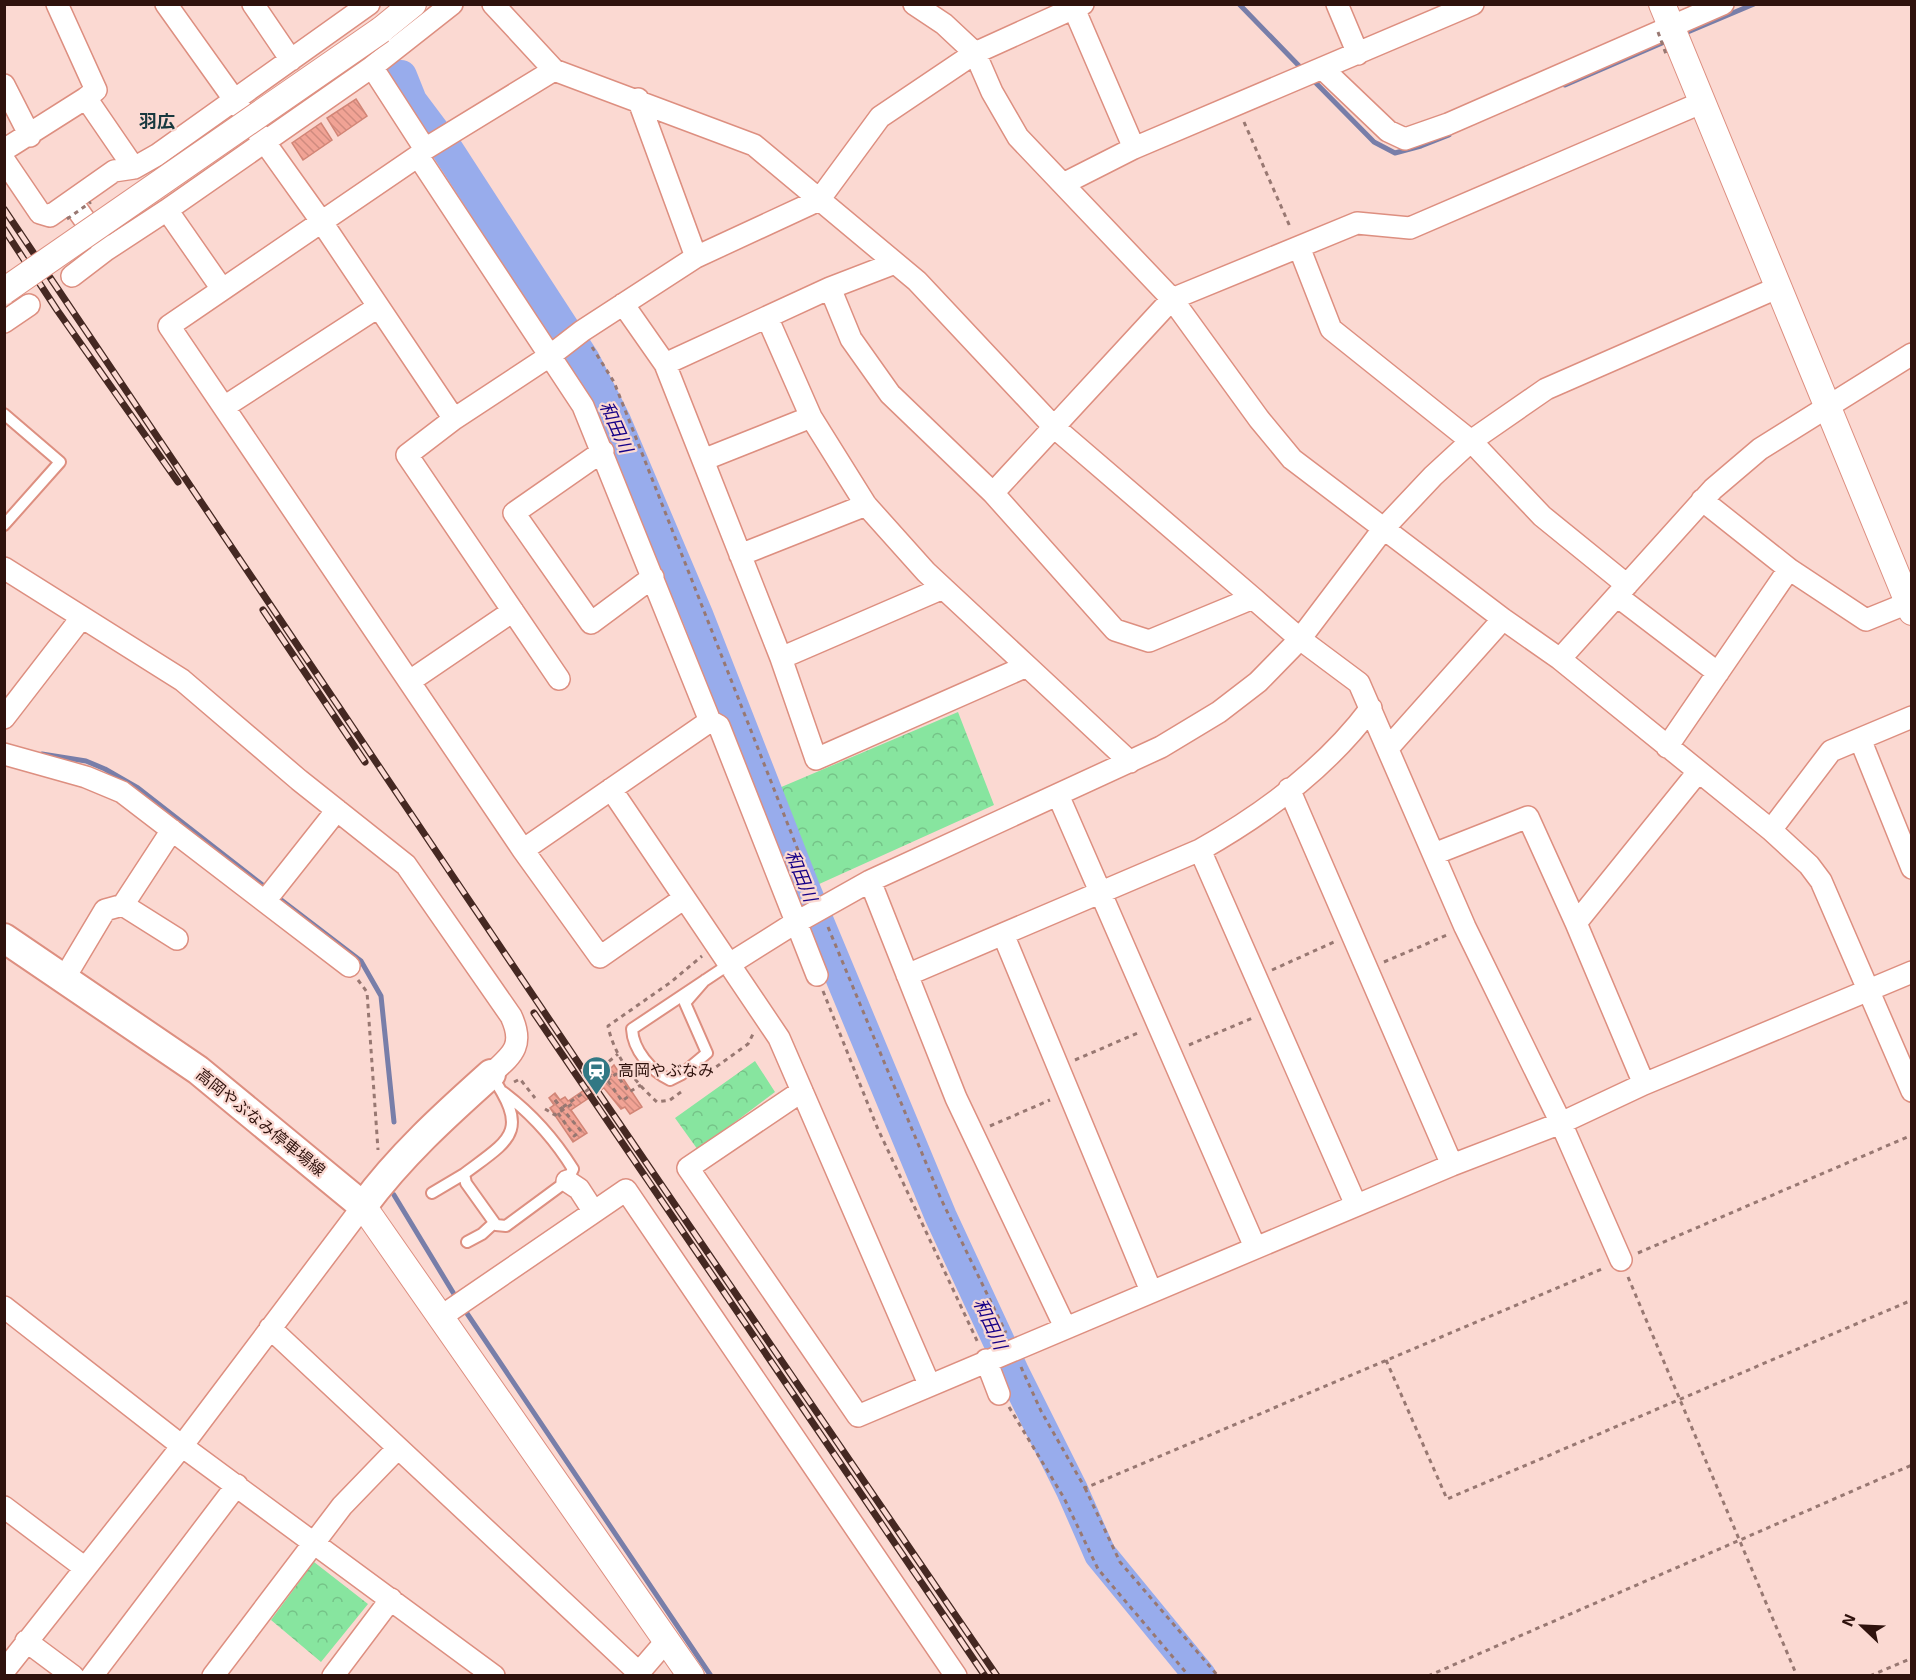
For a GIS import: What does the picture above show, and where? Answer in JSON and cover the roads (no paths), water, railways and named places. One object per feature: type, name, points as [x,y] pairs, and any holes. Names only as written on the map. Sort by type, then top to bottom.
[{"type":"main road","name":"高岡やぶなみ停車場線","points":[[4,938],[65,977],[198,1070],[363,1206]]},
{"type":"main road","points":[[363,1206],[387,1173],[427,1131],[503,1083]]},
{"type":"street","points":[[4,150],[30,136],[96,90],[57,4]]},
{"type":"street","points":[[166,4],[321,221],[454,419]]},
{"type":"street","points":[[253,4],[291,60]]},
{"type":"street","points":[[4,160],[40,213],[50,216],[77,208],[114,171],[134,168],[157,155],[369,4]]},
{"type":"street","points":[[4,291],[381,30],[413,4]]},
{"type":"street","points":[[72,276],[106,250],[168,210],[372,68],[452,4]]},
{"type":"street","points":[[493,4],[554,70],[638,99],[754,145],[917,280],[1054,427],[1300,639],[1359,683],[1389,747],[1465,927],[1562,1123],[1621,1260]]},
{"type":"street","points":[[914,4],[944,24],[975,53],[992,92],[1018,137],[1065,183],[1172,299],[1259,419],[1292,459],[1503,619],[1560,659],[1771,830],[1809,865],[1821,881],[1911,1091]]},
{"type":"street","points":[[1337,4],[1358,54]]},
{"type":"street","points":[[1065,183],[1134,148],[1298,81],[1473,4]]},
{"type":"street","points":[[1323,69],[1388,131],[1405,139],[1448,124],[1669,32],[1723,4]]},
{"type":"street","points":[[559,679],[407,455],[454,419],[696,256],[819,200],[880,117],[975,53],[1076,6],[1134,148]]},
{"type":"street","points":[[1669,32],[1703,102],[1910,607],[1866,620],[1788,569],[1702,500]]},
{"type":"street","points":[[372,68],[424,151],[556,350],[603,451],[710,721],[719,726],[817,975]]},
{"type":"street","points":[[554,70],[424,151],[169,326],[523,850],[600,957],[683,898]]},
{"type":"street","points":[[4,85],[30,136]]},
{"type":"street","points":[[86,98],[134,168]]},
{"type":"street","points":[[638,99],[696,256]]},
{"type":"street","points":[[993,493],[1172,299],[1357,223],[1410,228],[1703,102]]},
{"type":"street","points":[[204,151],[248,119]]},
{"type":"street","points":[[77,208],[106,250]]},
{"type":"street","points":[[168,210],[222,289]]},
{"type":"street","points":[[1299,247],[1331,329],[1471,441],[1542,516],[1622,590],[1718,673]]},
{"type":"street","points":[[665,364],[830,288],[895,263]]},
{"type":"street","points":[[728,965],[796,922],[870,881],[1161,747],[1219,712],[1258,682],[1300,639],[1384,528],[1433,476],[1471,441],[1546,389],[1779,286]]},
{"type":"street","points":[[830,288],[851,339],[890,394],[993,493],[1115,630],[1149,640],[1253,598]]},
{"type":"street","points":[[623,304],[665,364],[781,658],[816,759],[1027,666]]},
{"type":"street","points":[[4,322],[29,305]]},
{"type":"street","points":[[224,407],[378,307]]},
{"type":"street","points":[[767,317],[811,417],[866,505],[943,588],[1130,762]]},
{"type":"street","points":[[1560,659],[1702,500],[1760,449],[1911,354]]},
{"type":"street","points":[[703,460],[811,417]]},
{"type":"street","points":[[603,451],[514,513],[591,622],[653,577]]},
{"type":"street","points":[[740,555],[866,505]]},
{"type":"street","points":[[4,568],[182,680],[406,865],[511,1016],[518,1030],[517,1045],[509,1058],[503,1083]]},
{"type":"street","points":[[1667,747],[1788,569]]},
{"type":"street","points":[[781,658],[943,588]]},
{"type":"street","points":[[410,681],[513,611]]},
{"type":"street","points":[[4,718],[82,617]]},
{"type":"street","points":[[1389,747],[1503,619]]},
{"type":"street","points":[[907,975],[1200,850],[1257,815],[1329,756],[1371,708]]},
{"type":"street","points":[[1771,830],[1831,751],[1911,717]]},
{"type":"street","points":[[523,850],[710,721]]},
{"type":"street","points":[[1860,739],[1911,868]]},
{"type":"street","points":[[4,754],[86,777],[122,792],[349,966]]},
{"type":"street","points":[[1576,923],[1698,772]]},
{"type":"street","points":[[611,789],[779,1038],[930,1384]]},
{"type":"street","points":[[1289,789],[1452,1165]]},
{"type":"street","points":[[1058,795],[1255,1247]]},
{"type":"street","points":[[265,901],[337,810]]},
{"type":"street","points":[[1434,854],[1528,817],[1644,1084]]},
{"type":"street","points":[[65,977],[105,910],[123,905],[172,830]]},
{"type":"street","points":[[1200,850],[1356,1205]]},
{"type":"street","points":[[870,881],[973,1133],[1065,1327]]},
{"type":"street","points":[[123,905],[177,939]]},
{"type":"street","points":[[1003,934],[1151,1291]]},
{"type":"street","points":[[802,1090],[688,1168],[858,1416],[1452,1165],[1562,1123],[1644,1084],[1911,972]]},
{"type":"street","points":[[567,1182],[579,1190],[594,1212]]},
{"type":"street","points":[[446,1313],[626,1190],[956,1676]]},
{"type":"street","points":[[4,1671],[182,1446],[363,1206],[446,1313],[691,1676]]},
{"type":"street","points":[[4,1307],[182,1446],[391,1599],[484,1673]]},
{"type":"street","points":[[270,1328],[637,1674],[667,1640]]},
{"type":"street","points":[[987,1360],[999,1394]]},
{"type":"street","points":[[213,1676],[342,1506],[398,1448]]},
{"type":"street","points":[[92,1676],[237,1485]]},
{"type":"street","points":[[4,1507],[85,1568]]},
{"type":"street","points":[[333,1676],[391,1599]]},
{"type":"street","points":[[26,1641],[73,1676]]},
{"type":"lane","points":[[4,414],[60,462],[4,525]]},
{"type":"lane","points":[[705,980],[685,1003],[698,1023],[707,1053],[670,1080],[654,1072],[632,1039],[632,1029],[676,998],[728,965]]},
{"type":"lane","points":[[464,1174],[466,1184],[494,1223],[506,1226],[567,1182],[573,1169],[559,1146],[545,1135],[503,1083]]},
{"type":"lane","points":[[432,1192],[464,1174],[507,1141],[513,1126],[503,1083]]},
{"type":"lane","points":[[467,1242],[482,1234],[494,1223]]},
{"type":"waterway","points":[[1239,4],[1304,71]]},
{"type":"waterway","points":[[1683,34],[1754,4]]},
{"type":"waterway","points":[[1565,85],[1669,40]]},
{"type":"waterway","name":"和田川","points":[[401,76],[411,101],[447,149],[584,360],[615,421],[698,617],[804,888],[941,1217],[1014,1374],[1072,1490],[1100,1554],[1200,1676]]},
{"type":"waterway","points":[[1311,78],[1374,142],[1395,153],[1449,135]]},
{"type":"waterway","points":[[42,754],[86,761],[138,788],[269,890]]},
{"type":"waterway","points":[[276,896],[361,961],[381,996],[394,1122]]},
{"type":"waterway","points":[[394,1195],[457,1299]]},
{"type":"waterway","points":[[462,1306],[711,1676]]},
{"type":"railway","points":[[4,209],[600,1095],[997,1676]]},
{"type":"railway","points":[[4,229],[57,310],[178,482]]},
{"type":"railway","points":[[263,610],[365,762]]},
{"type":"railway","points":[[534,1013],[985,1676]]},
{"type":"place","name":"高岡やぶなみ","points":[[597,1096]]},
{"type":"district","name":"羽広","points":[[157,122]]}]
